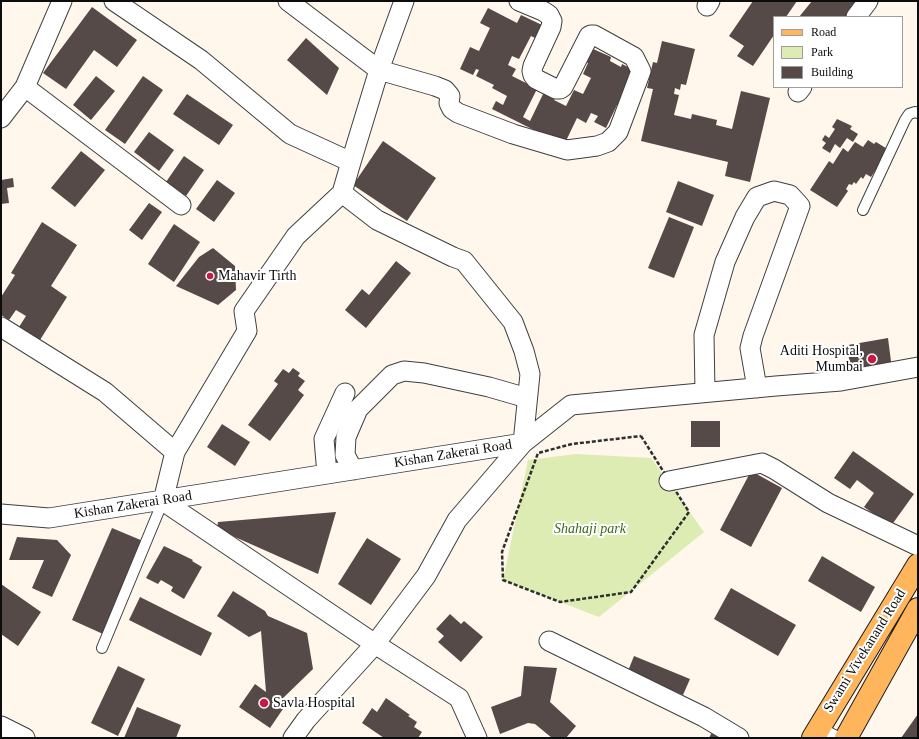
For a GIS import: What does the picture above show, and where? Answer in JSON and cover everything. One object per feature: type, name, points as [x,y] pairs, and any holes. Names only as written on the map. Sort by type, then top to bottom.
[{"type":"main road","name":"Swami Vivekanand Road","points":[[816,732],[918,561]]},
{"type":"main road","name":"Swami Vivekanand Road","points":[[846,738],[918,609]]},
{"type":"street","points":[[1,118],[25,87],[62,1]]},
{"type":"street","points":[[114,1],[201,60],[290,134],[350,162]]},
{"type":"street","points":[[288,1],[379,70],[445,90],[450,96],[449,103],[452,109],[458,113],[513,134],[567,150],[597,146],[608,142],[618,132],[641,71],[634,57],[594,35],[591,35],[589,36],[563,87],[556,89],[536,79],[532,71],[552,21],[549,15],[544,11],[519,1]]},
{"type":"street","points":[[404,1],[379,70],[350,162],[342,193],[296,236],[244,311],[248,331],[175,452],[163,501],[459,698],[477,738]]},
{"type":"street","points":[[857,16],[868,1]]},
{"type":"street","points":[[25,87],[181,205]]},
{"type":"street","points":[[705,387],[704,335],[725,262],[745,217],[757,197],[774,191],[790,196],[800,206],[753,336],[750,348],[756,382]]},
{"type":"street","points":[[293,738],[306,720],[376,644],[426,576],[457,520],[523,442],[530,374],[524,351],[513,322],[464,261],[453,258],[378,220],[342,193]]},
{"type":"street","points":[[1,327],[105,392],[175,452]]},
{"type":"street","name":"Kishan Zakerai Road","points":[[1,514],[49,518],[163,501],[523,442],[571,405],[705,387],[756,382],[842,381],[918,367]]},
{"type":"street","points":[[353,470],[345,455],[346,436],[358,409],[392,375],[404,371],[424,373],[489,387],[527,398]]},
{"type":"street","points":[[327,474],[324,439],[345,393]]},
{"type":"street","points":[[669,481],[762,463],[774,469],[918,561]]},
{"type":"street","points":[[549,641],[704,717],[739,738]]},
{"type":"street","points":[[1,726],[24,738]]},
{"type":"lane","points":[[863,210],[909,114],[915,112],[918,113]]},
{"type":"lane","points":[[102,648],[163,501]]},
{"type":"lane","points":[[816,732],[840,738]]},
{"type":"path","points":[[640,436],[669,481],[689,512],[631,592],[560,602],[503,580],[502,552],[538,454],[572,444],[640,436]]},
{"type":"green space","name":"Shahaji park","points":[[576,454],[651,458],[704,532],[599,617],[503,580],[528,460]]},
{"type":"building","points":[[753,1],[797,1],[787,16],[773,16],[773,36],[753,66],[737,56],[744,46],[729,36]]},
{"type":"building","points":[[812,1],[863,1],[851,16],[800,16]]},
{"type":"building","points":[[92,7],[137,40],[117,67],[94,50],[66,89],[43,73]]},
{"type":"building","points":[[488,8],[517,23],[521,15],[542,25],[535,38],[531,36],[519,59],[512,56],[508,65],[516,69],[512,76],[538,87],[523,117],[530,121],[546,88],[558,94],[554,100],[566,106],[574,90],[583,94],[591,78],[583,74],[588,63],[584,61],[591,48],[611,57],[610,61],[621,67],[622,64],[632,69],[628,76],[630,77],[622,108],[617,105],[606,128],[594,122],[598,116],[591,113],[586,123],[577,118],[564,145],[492,109],[496,101],[503,105],[507,96],[492,88],[494,85],[476,76],[479,70],[476,69],[473,75],[460,69],[470,47],[479,51],[490,28],[480,23]]},
{"type":"building","points":[[306,38],[339,68],[327,95],[287,60]]},
{"type":"building","points":[[662,41],[695,49],[686,85],[681,84],[680,90],[675,88],[674,94],[679,95],[674,115],[691,119],[692,114],[717,120],[716,125],[732,129],[741,91],[770,98],[750,182],[725,176],[728,162],[641,141],[653,89],[647,88],[653,62],[657,63]]},
{"type":"building","points":[[96,76],[115,91],[91,120],[73,105]]},
{"type":"building","points":[[143,76],[163,90],[125,144],[105,130]]},
{"type":"building","points":[[187,94],[233,125],[219,145],[173,114]]},
{"type":"building","points":[[837,119],[852,126],[850,129],[858,134],[853,142],[847,138],[840,148],[835,144],[830,153],[822,148],[826,143],[822,140],[825,135],[829,138],[835,129],[832,127]]},
{"type":"building","points":[[149,132],[174,150],[159,171],[134,152]]},
{"type":"building","points":[[868,140],[874,144],[876,142],[889,150],[871,177],[866,174],[863,179],[861,177],[856,184],[854,182],[852,185],[849,184],[846,189],[848,191],[837,207],[810,190],[829,161],[833,164],[843,148],[848,152],[855,142],[863,147]]},
{"type":"building","points":[[383,141],[436,178],[407,221],[353,185]]},
{"type":"building","points":[[81,151],[105,170],[75,207],[51,188]]},
{"type":"building","points":[[184,156],[204,170],[186,196],[166,182]]},
{"type":"building","points":[[13,178],[14,187],[7,188],[9,203],[1,204],[1,180]]},
{"type":"building","points":[[217,180],[235,193],[214,222],[196,209]]},
{"type":"building","points":[[678,181],[714,195],[702,226],[666,212]]},
{"type":"building","points":[[149,203],[162,212],[142,240],[129,230]]},
{"type":"building","points":[[669,217],[694,227],[674,278],[648,268]]},
{"type":"building","points":[[42,222],[77,245],[51,286],[67,297],[40,340],[19,327],[26,316],[16,310],[9,320],[1,315],[1,297],[15,275],[11,273]]},
{"type":"building","points":[[174,224],[200,242],[174,282],[148,264]]},
{"type":"building","name":"Mahavir Tirth","points":[[213,248],[235,266],[236,290],[218,305],[176,286],[199,257]]},
{"type":"building","points":[[396,261],[411,273],[366,328],[345,310],[362,289],[369,295]]},
{"type":"building","points":[[888,338],[892,369],[850,375],[848,345]]},
{"type":"building","points":[[293,368],[300,373],[298,376],[305,381],[298,390],[304,395],[270,441],[248,425],[278,384],[274,381],[283,369],[289,373]]},
{"type":"building","points":[[691,421],[720,421],[720,447],[691,447]]},
{"type":"building","points":[[222,424],[250,442],[235,466],[207,447]]},
{"type":"building","points":[[853,451],[914,494],[891,526],[864,507],[874,493],[857,480],[850,489],[834,478]]},
{"type":"building","points":[[751,471],[782,488],[751,547],[720,530]]},
{"type":"building","points":[[336,512],[318,574],[217,529],[218,522]]},
{"type":"building","points":[[112,528],[143,541],[103,634],[72,620]]},
{"type":"building","points":[[17,537],[57,540],[71,555],[52,597],[32,588],[44,560],[9,560]]},
{"type":"building","points":[[367,538],[401,559],[371,605],[338,584]]},
{"type":"building","points":[[164,546],[193,560],[192,561],[202,567],[184,599],[171,591],[173,587],[161,580],[158,584],[146,578]]},
{"type":"building","points":[[822,556],[875,587],[861,612],[808,581]]},
{"type":"building","points":[[1,584],[41,612],[18,646],[1,634]]},
{"type":"building","points":[[731,588],[796,625],[778,656],[714,619]]},
{"type":"building","points":[[233,591],[265,611],[268,616],[307,633],[313,669],[280,701],[285,706],[270,728],[239,707],[255,684],[266,692],[261,631],[249,637],[217,616]]},
{"type":"building","points":[[140,597],[212,633],[201,656],[129,620]]},
{"type":"building","points":[[450,614],[461,624],[464,621],[483,637],[461,662],[438,642],[444,636],[436,629]]},
{"type":"building","points":[[634,656],[690,679],[683,695],[628,671]]},
{"type":"building","points":[[118,666],[145,679],[118,736],[91,723]]},
{"type":"building","points":[[524,666],[557,668],[550,702],[576,726],[566,738],[552,738],[535,724],[528,723],[500,734],[491,707],[521,696]]},
{"type":"building","points":[[386,698],[410,715],[408,716],[417,722],[414,727],[422,732],[418,738],[384,738],[362,723],[372,708],[377,712]]},
{"type":"building","points":[[137,707],[181,725],[176,738],[124,738]]},
{"type":"building","points":[[918,714],[918,738],[901,738]]},
{"type":"building","points":[[712,732],[723,738],[709,738]]},
{"type":"place","name":"Mahavir Tirth","points":[[210,276]]},
{"type":"place","name":"Aditi Hospital, Mumbai","points":[[872,359]]},
{"type":"place","name":"Savla Hospital","points":[[264,703]]}]
